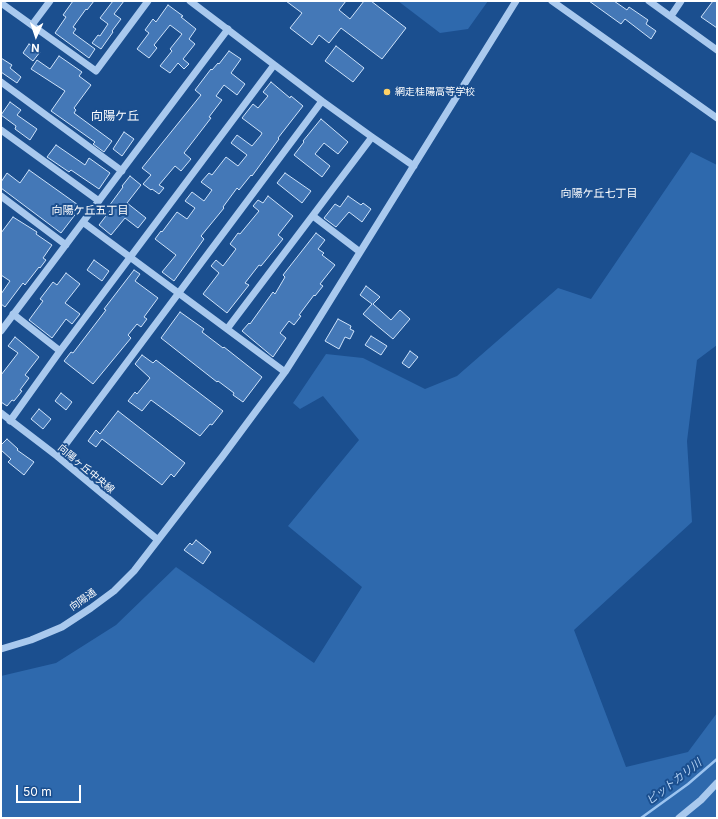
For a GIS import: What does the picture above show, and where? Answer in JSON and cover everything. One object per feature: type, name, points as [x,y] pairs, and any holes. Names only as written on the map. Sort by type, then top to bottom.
[{"type":"street","points":[[32,25],[50,1]]},
{"type":"street","points":[[1,3],[96,71],[148,1]]},
{"type":"street","points":[[190,1],[322,101],[414,166]]},
{"type":"street","name":"向陽通","points":[[1,649],[31,640],[62,627],[91,608],[114,590],[134,571],[285,372],[314,328],[516,1]]},
{"type":"street","points":[[552,1],[717,118]]},
{"type":"street","points":[[649,1],[717,50]]},
{"type":"street","points":[[671,16],[681,1]]},
{"type":"street","points":[[1,331],[84,223],[228,29]]},
{"type":"street","points":[[10,421],[60,351],[274,65]]},
{"type":"street","points":[[1,82],[122,171]]},
{"type":"street","points":[[57,456],[322,101]]},
{"type":"street","points":[[1,130],[99,201]]},
{"type":"street","points":[[227,329],[372,137]]},
{"type":"street","points":[[1,196],[66,245]]},
{"type":"street","points":[[313,216],[360,252]]},
{"type":"street","points":[[84,223],[285,372]]},
{"type":"street","points":[[13,314],[60,351]]},
{"type":"street","name":"向陽ヶ丘中央線","points":[[1,413],[57,456],[158,540]]},
{"type":"street","points":[[679,818],[701,800],[717,784]]},
{"type":"shaded area","points":[[398,1],[488,1],[468,29],[440,33]]},
{"type":"shaded area","points":[[691,152],[717,165],[717,345],[697,360],[687,441],[692,522],[574,630],[626,767],[688,752],[717,713],[717,818],[1,818],[1,676],[56,663],[116,625],[176,567],[314,663],[362,587],[288,526],[359,440],[323,396],[300,409],[293,403],[326,354],[363,358],[425,389],[457,376],[558,288],[591,299]]},
{"type":"building","points":[[73,1],[94,1],[73,27],[76,29],[73,33],[95,49],[89,58],[55,33],[66,17],[63,15]]},
{"type":"building","points":[[113,1],[124,1],[114,14],[121,19],[101,49],[92,43],[98,35],[100,36],[108,24],[100,18]]},
{"type":"building","points":[[286,1],[346,1],[339,10],[350,19],[364,1],[371,1],[406,28],[382,59],[341,28],[329,43],[319,35],[312,45],[290,28],[302,13]]},
{"type":"building","points":[[589,1],[614,1],[627,10],[629,7],[648,20],[646,24],[656,31],[651,39],[625,19],[621,24]]},
{"type":"building","points":[[713,1],[717,1],[717,28],[701,17]]},
{"type":"building","points":[[168,5],[183,16],[181,17],[196,29],[189,39],[195,44],[183,59],[189,64],[184,69],[178,63],[170,73],[160,66],[172,51],[170,49],[182,34],[170,25],[154,45],[157,48],[149,58],[137,49],[149,33],[145,30],[153,19],[156,22]]},
{"type":"building","points":[[29,44],[40,52],[33,61],[23,53]]},
{"type":"building","points":[[336,46],[364,68],[353,82],[325,61]]},
{"type":"building","points":[[229,51],[241,59],[231,73],[245,84],[237,95],[224,85],[216,96],[222,100],[209,117],[211,118],[184,153],[191,159],[181,171],[175,166],[159,185],[164,188],[159,194],[152,189],[151,190],[143,184],[151,175],[142,168],[201,95],[195,90],[211,69],[212,70],[218,63],[219,64]]},
{"type":"building","points":[[59,56],[82,72],[79,76],[91,85],[74,108],[76,110],[74,113],[112,141],[104,152],[93,144],[95,142],[51,111],[65,91],[31,69],[37,60],[50,69]]},
{"type":"building","points":[[1,58],[12,65],[10,68],[21,77],[17,83],[1,72]]},
{"type":"building","points":[[271,82],[290,98],[291,96],[303,106],[278,138],[279,139],[252,176],[251,175],[239,190],[237,188],[223,207],[224,208],[201,236],[204,239],[174,281],[162,272],[176,255],[155,239],[177,212],[187,219],[195,208],[185,201],[192,192],[204,201],[212,190],[201,182],[209,173],[212,175],[226,157],[238,166],[247,155],[231,143],[237,135],[252,146],[261,135],[262,133],[242,118],[253,104],[258,108],[268,96],[263,92]]},
{"type":"building","points":[[10,102],[21,110],[17,115],[37,129],[30,140],[15,129],[16,126],[1,115]]},
{"type":"building","points":[[321,119],[348,142],[338,154],[324,143],[315,154],[330,166],[322,177],[294,155],[304,142],[303,141]]},
{"type":"building","points":[[124,132],[134,139],[122,156],[113,149]]},
{"type":"building","points":[[56,145],[85,165],[89,158],[110,173],[99,189],[71,170],[69,172],[47,157]]},
{"type":"building","points":[[29,170],[81,207],[61,233],[1,188],[1,182],[7,173],[20,183]]},
{"type":"building","points":[[285,173],[311,191],[302,203],[277,183]]},
{"type":"building","points":[[130,176],[141,185],[127,203],[146,218],[138,228],[125,218],[111,235],[99,225],[112,208],[109,206]]},
{"type":"building","points":[[268,196],[293,216],[278,235],[283,239],[245,283],[249,285],[227,313],[203,294],[219,273],[211,266],[216,260],[223,266],[236,249],[230,244],[238,233],[240,234],[259,211],[253,206],[258,200],[263,203]]},
{"type":"building","points":[[348,196],[361,205],[363,203],[371,209],[362,222],[349,212],[336,227],[324,218],[335,204],[340,207]]},
{"type":"building","points":[[13,217],[37,232],[36,234],[52,245],[43,258],[46,260],[40,268],[39,267],[25,285],[23,283],[5,307],[1,304],[1,294],[10,281],[1,275],[1,233]]},
{"type":"building","points":[[316,233],[325,240],[318,249],[324,253],[322,255],[335,265],[320,284],[323,286],[299,315],[301,316],[294,325],[289,321],[280,333],[286,338],[273,357],[242,331],[249,323],[250,324],[273,292],[275,294],[285,277],[283,275]]},
{"type":"building","points":[[94,260],[109,271],[102,281],[87,270]]},
{"type":"building","points":[[134,270],[140,274],[135,281],[158,298],[144,317],[147,319],[141,327],[137,324],[128,335],[131,338],[93,384],[64,361],[71,352],[73,353]]},
{"type":"building","points":[[66,273],[80,284],[65,303],[80,314],[72,324],[66,319],[52,338],[29,320],[43,301],[40,299],[53,282],[57,285]]},
{"type":"building","points":[[366,286],[380,297],[373,304],[391,320],[400,310],[410,319],[393,339],[363,314],[372,304],[360,295]]},
{"type":"building","points":[[180,312],[204,329],[202,332],[262,377],[243,402],[233,395],[234,393],[218,381],[217,382],[161,338]]},
{"type":"building","points":[[338,319],[351,326],[350,329],[354,331],[350,339],[345,337],[339,349],[325,341]]},
{"type":"building","points":[[371,336],[387,346],[381,355],[365,345]]},
{"type":"building","points":[[15,337],[39,357],[25,375],[29,378],[20,390],[22,391],[14,401],[12,400],[7,406],[1,402],[1,375],[18,353],[8,346]]},
{"type":"building","points":[[410,351],[418,357],[409,368],[402,363]]},
{"type":"building","points":[[142,355],[153,363],[156,360],[223,411],[212,425],[210,424],[200,436],[151,400],[142,411],[128,401],[135,392],[137,394],[150,378],[135,364]]},
{"type":"building","points":[[61,393],[72,402],[66,410],[55,401]]},
{"type":"building","points":[[39,409],[51,419],[43,429],[31,419]]},
{"type":"building","points":[[118,411],[185,463],[174,477],[171,474],[162,485],[102,439],[96,447],[88,441],[96,430],[100,434]]},
{"type":"building","points":[[7,439],[18,449],[17,450],[34,462],[24,475],[8,462],[11,459],[1,450],[1,445]]},
{"type":"building","points":[[196,540],[211,552],[203,564],[184,550],[190,543],[192,545]]},
{"type":"waterway","name":"ピットカリ川","points":[[641,818],[688,784],[717,759]]},
{"type":"place","name":"網走桂陽高等学校","points":[[387,92]]},
{"type":"district","name":"向陽ケ丘","points":[[115,116]]},
{"type":"district","name":"向陽ケ丘七丁目","points":[[599,194]]},
{"type":"district","name":"向陽ケ丘五丁目","points":[[90,211]]}]
